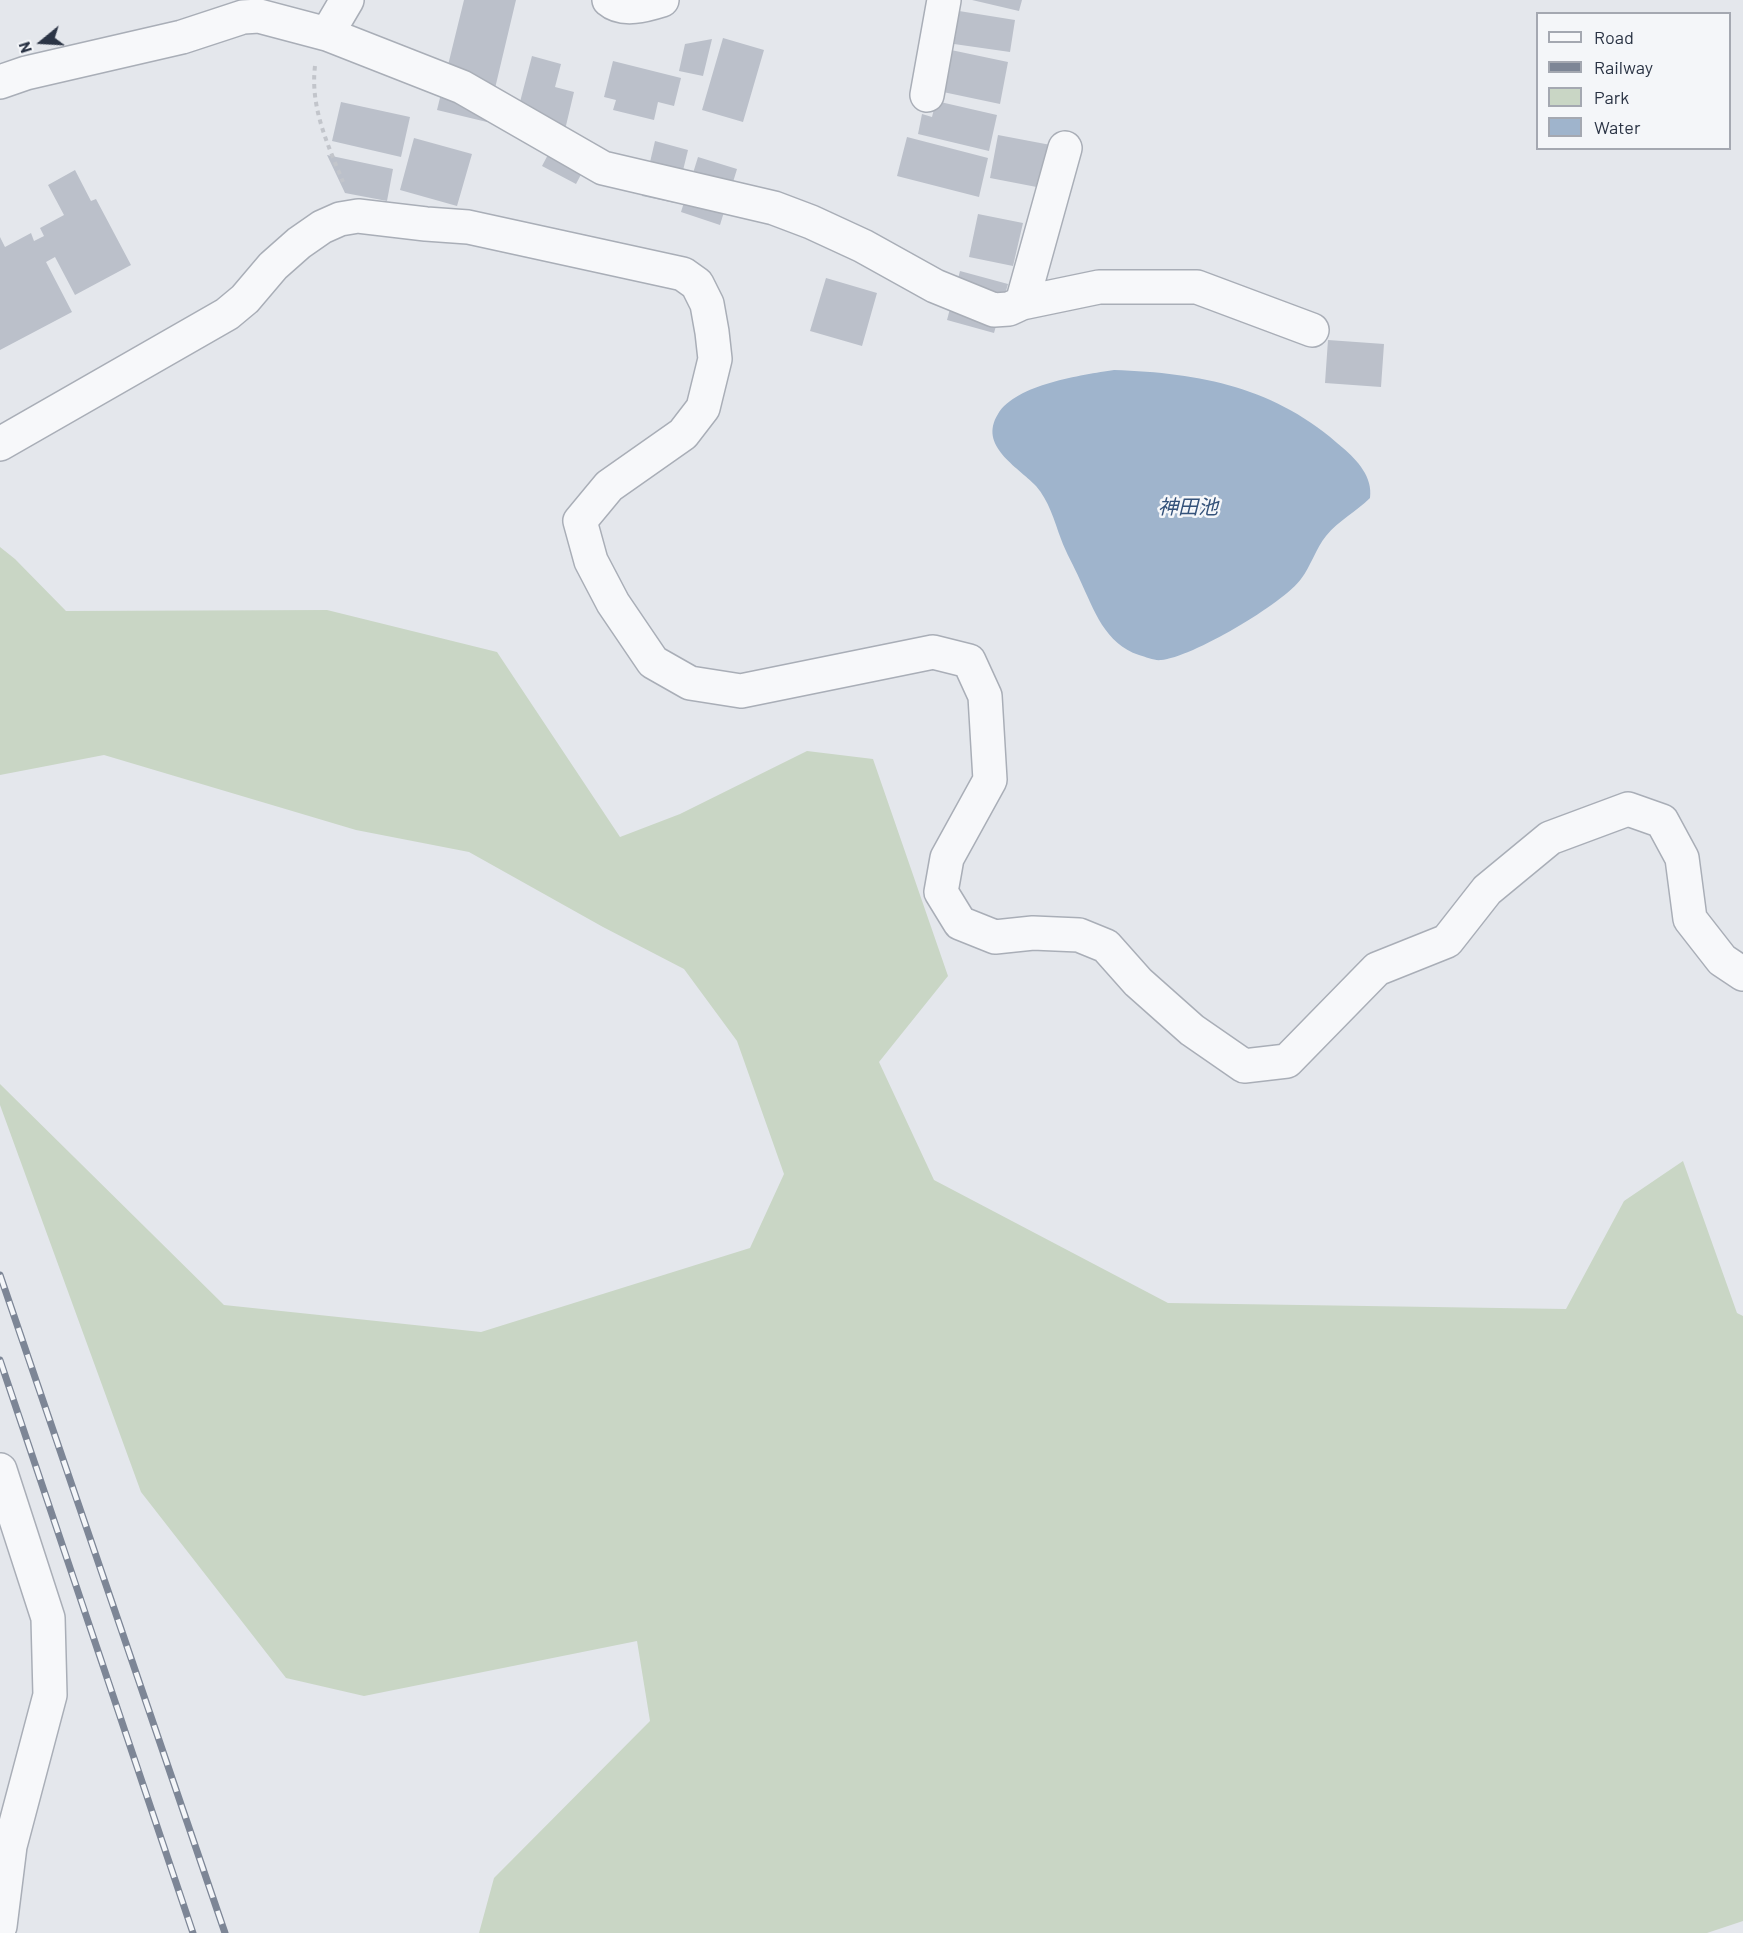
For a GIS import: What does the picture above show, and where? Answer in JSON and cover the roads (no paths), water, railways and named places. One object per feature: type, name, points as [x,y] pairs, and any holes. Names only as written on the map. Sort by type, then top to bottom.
[{"type":"street","points":[[325,33],[347,0]]},
{"type":"street","points":[[609,0],[626,7],[662,0]]},
{"type":"street","points":[[927,95],[944,0]]},
{"type":"street","points":[[0,82],[26,73],[182,38],[243,17],[259,16],[325,33],[462,87],[603,168],[774,208],[811,222],[977,305],[1002,310],[1022,303],[1100,286],[1197,287],[1312,330]]},
{"type":"street","points":[[1022,303],[1065,148]]},
{"type":"street","points":[[0,444],[227,314],[245,299],[273,266],[299,243],[322,227],[340,219],[358,216],[468,227],[683,273],[697,284],[707,304],[715,359],[703,408],[683,434],[609,486],[580,521],[591,561],[613,603],[653,663],[690,683],[741,691],[933,652],[969,661],[985,696],[990,780],[947,858],[941,892],[960,923],[995,937],[1033,933],[1079,935],[1106,946],[1138,982],[1192,1030],[1244,1066],[1287,1061],[1377,969],[1447,941],[1487,890],[1550,838],[1628,809],[1662,821],[1682,858],[1690,919],[1722,960],[1743,974]]},
{"type":"street","points":[[0,1470],[48,1618],[50,1695],[10,1846],[0,1926]]},
{"type":"water","name":"神田池","points":[[1114,370],[1207,380],[1264,397],[1291,410],[1343,448],[1363,470],[1369,483],[1370,498],[1326,536],[1305,574],[1276,602],[1214,640],[1175,657],[1161,660],[1150,659],[1127,650],[1117,643],[1102,625],[1065,549],[1044,498],[1036,486],[1002,454],[993,436],[993,425],[998,414],[1019,395],[1051,383]]},
{"type":"railway","points":[[0,1275],[225,1933]]},
{"type":"railway","points":[[0,1360],[193,1933]]}]
